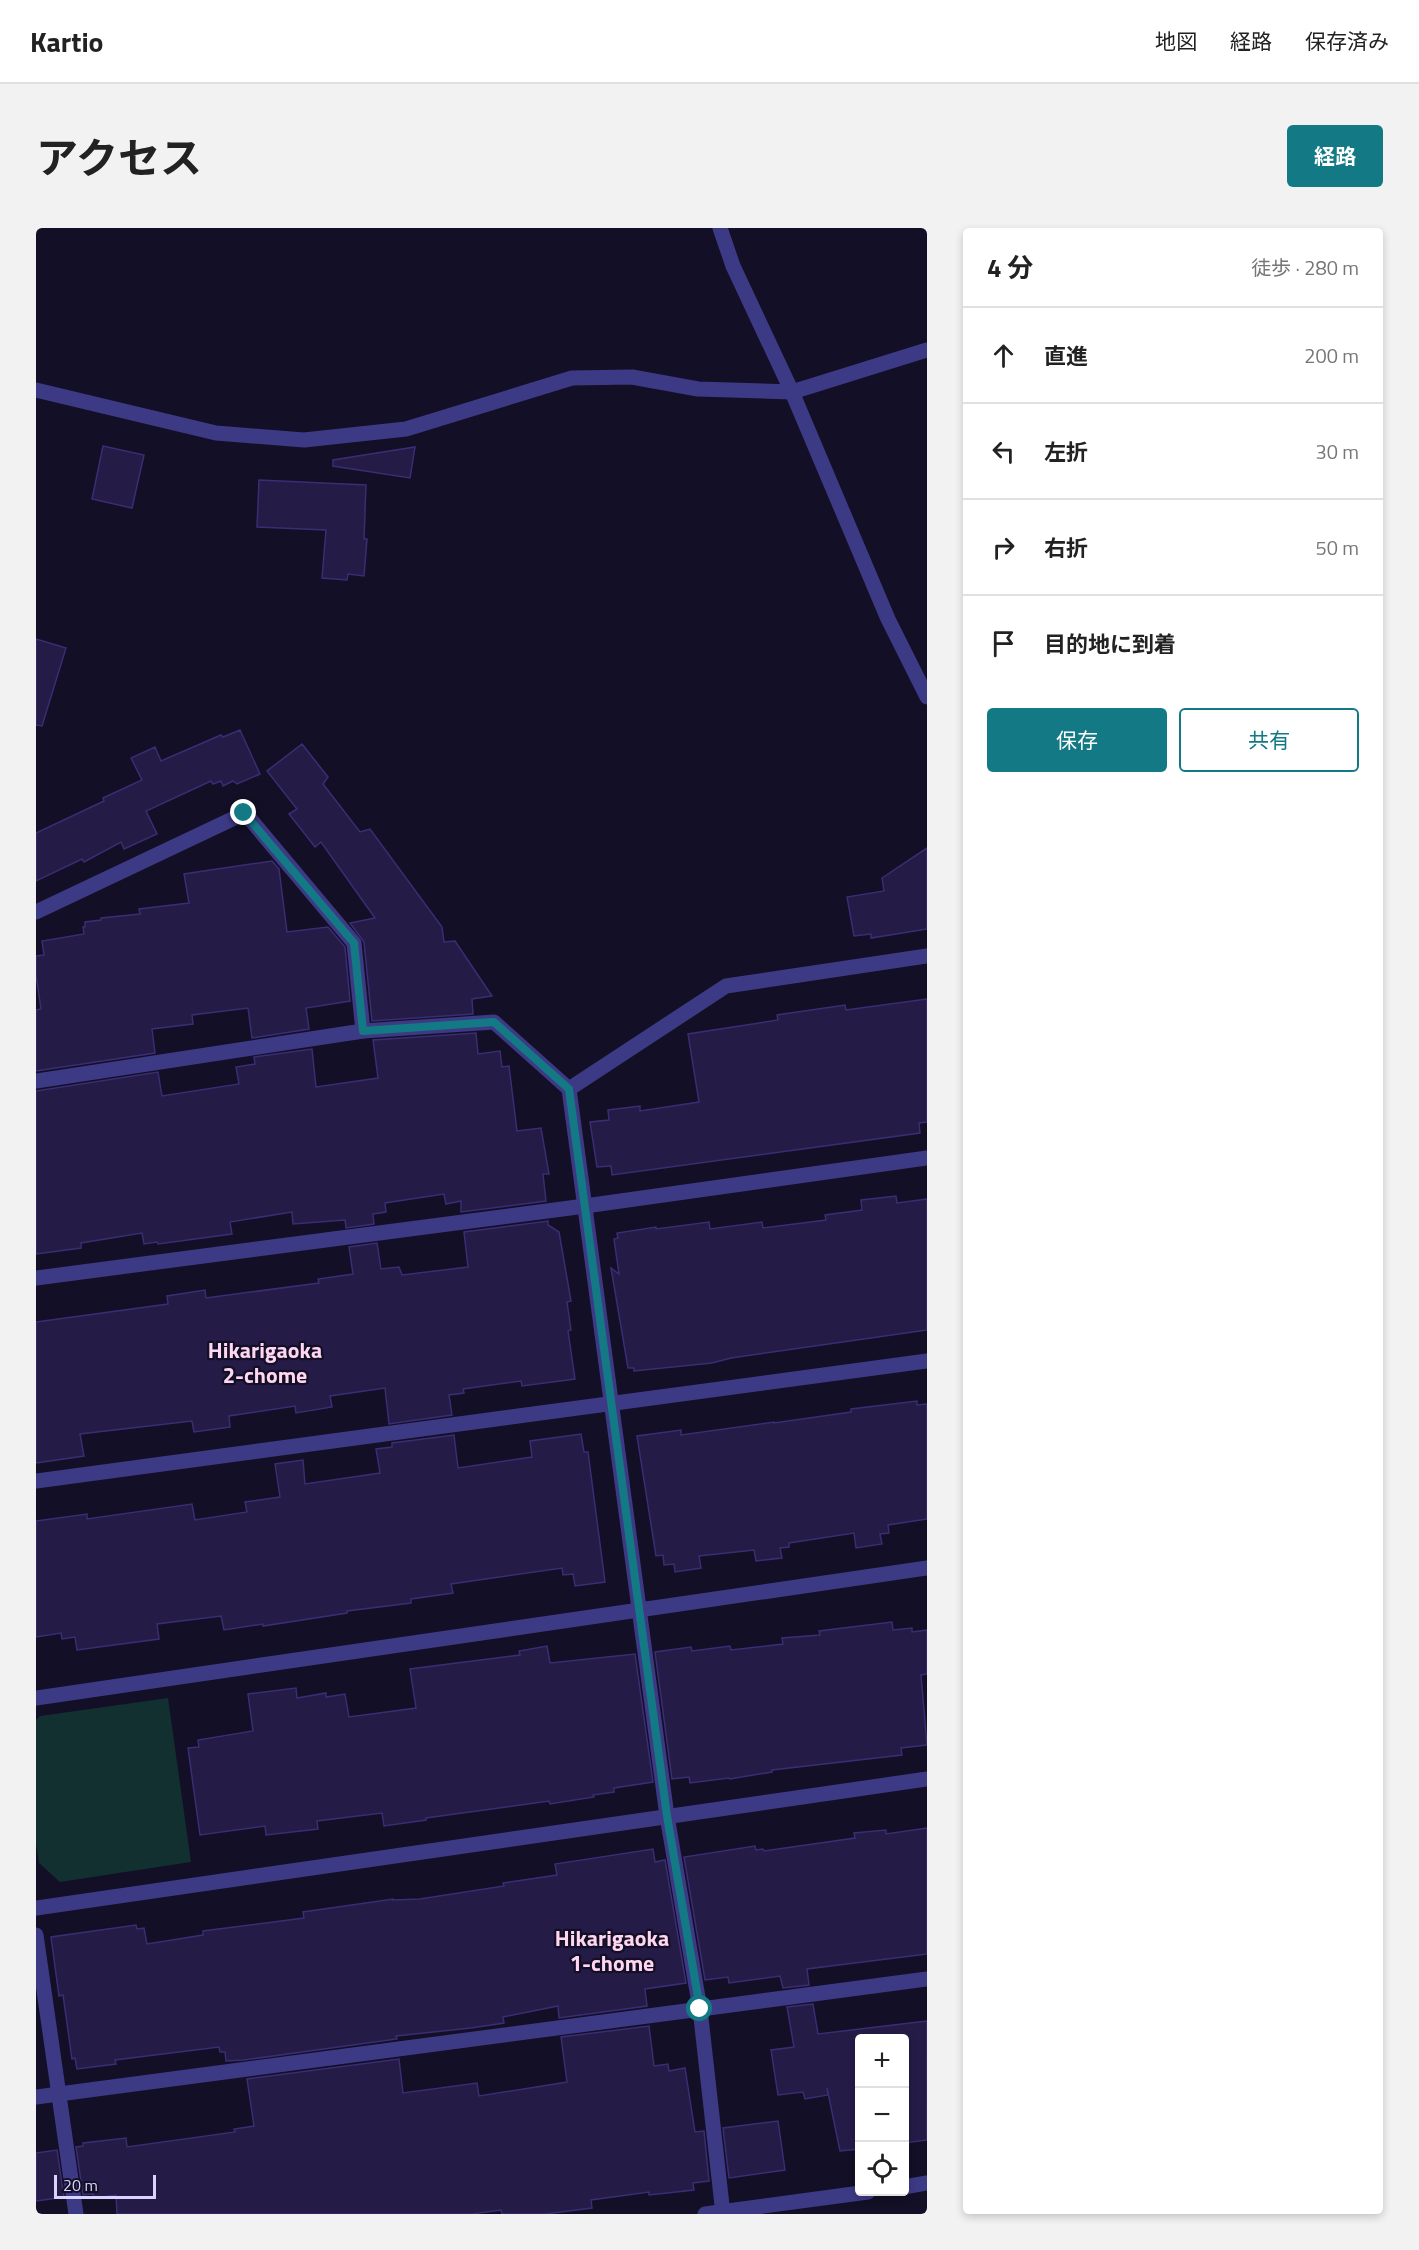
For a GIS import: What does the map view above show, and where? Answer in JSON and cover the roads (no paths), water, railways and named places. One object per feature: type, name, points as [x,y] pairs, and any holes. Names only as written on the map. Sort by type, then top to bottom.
[{"type":"street","points":[[720,228],[734,266],[792,392],[888,619],[927,697]]},
{"type":"street","points":[[36,390],[216,433],[304,440],[406,429],[572,378],[632,377],[698,389],[792,392],[927,350]]},
{"type":"street","points":[[36,912],[244,813],[354,943],[363,1031]]},
{"type":"street","points":[[569,1089],[726,986],[927,956]]},
{"type":"street","points":[[36,1081],[363,1031],[494,1022],[569,1089],[667,1816],[700,2009],[723,2213]]},
{"type":"street","points":[[36,1278],[585,1206],[927,1158]]},
{"type":"street","points":[[36,1481],[927,1361]]},
{"type":"street","points":[[36,1698],[927,1568]]},
{"type":"street","points":[[36,1908],[927,1779]]},
{"type":"street","points":[[36,1935],[76,2214]]},
{"type":"street","points":[[36,2097],[927,1979]]},
{"type":"street","points":[[909,2186],[927,2183]]},
{"type":"street","points":[[705,2214],[855,2194]]},
{"type":"district","name":"Hikarigaoka 2-chome","points":[[265,1362]]},
{"type":"district","name":"Hikarigaoka 1-chome","points":[[612,1950]]}]
